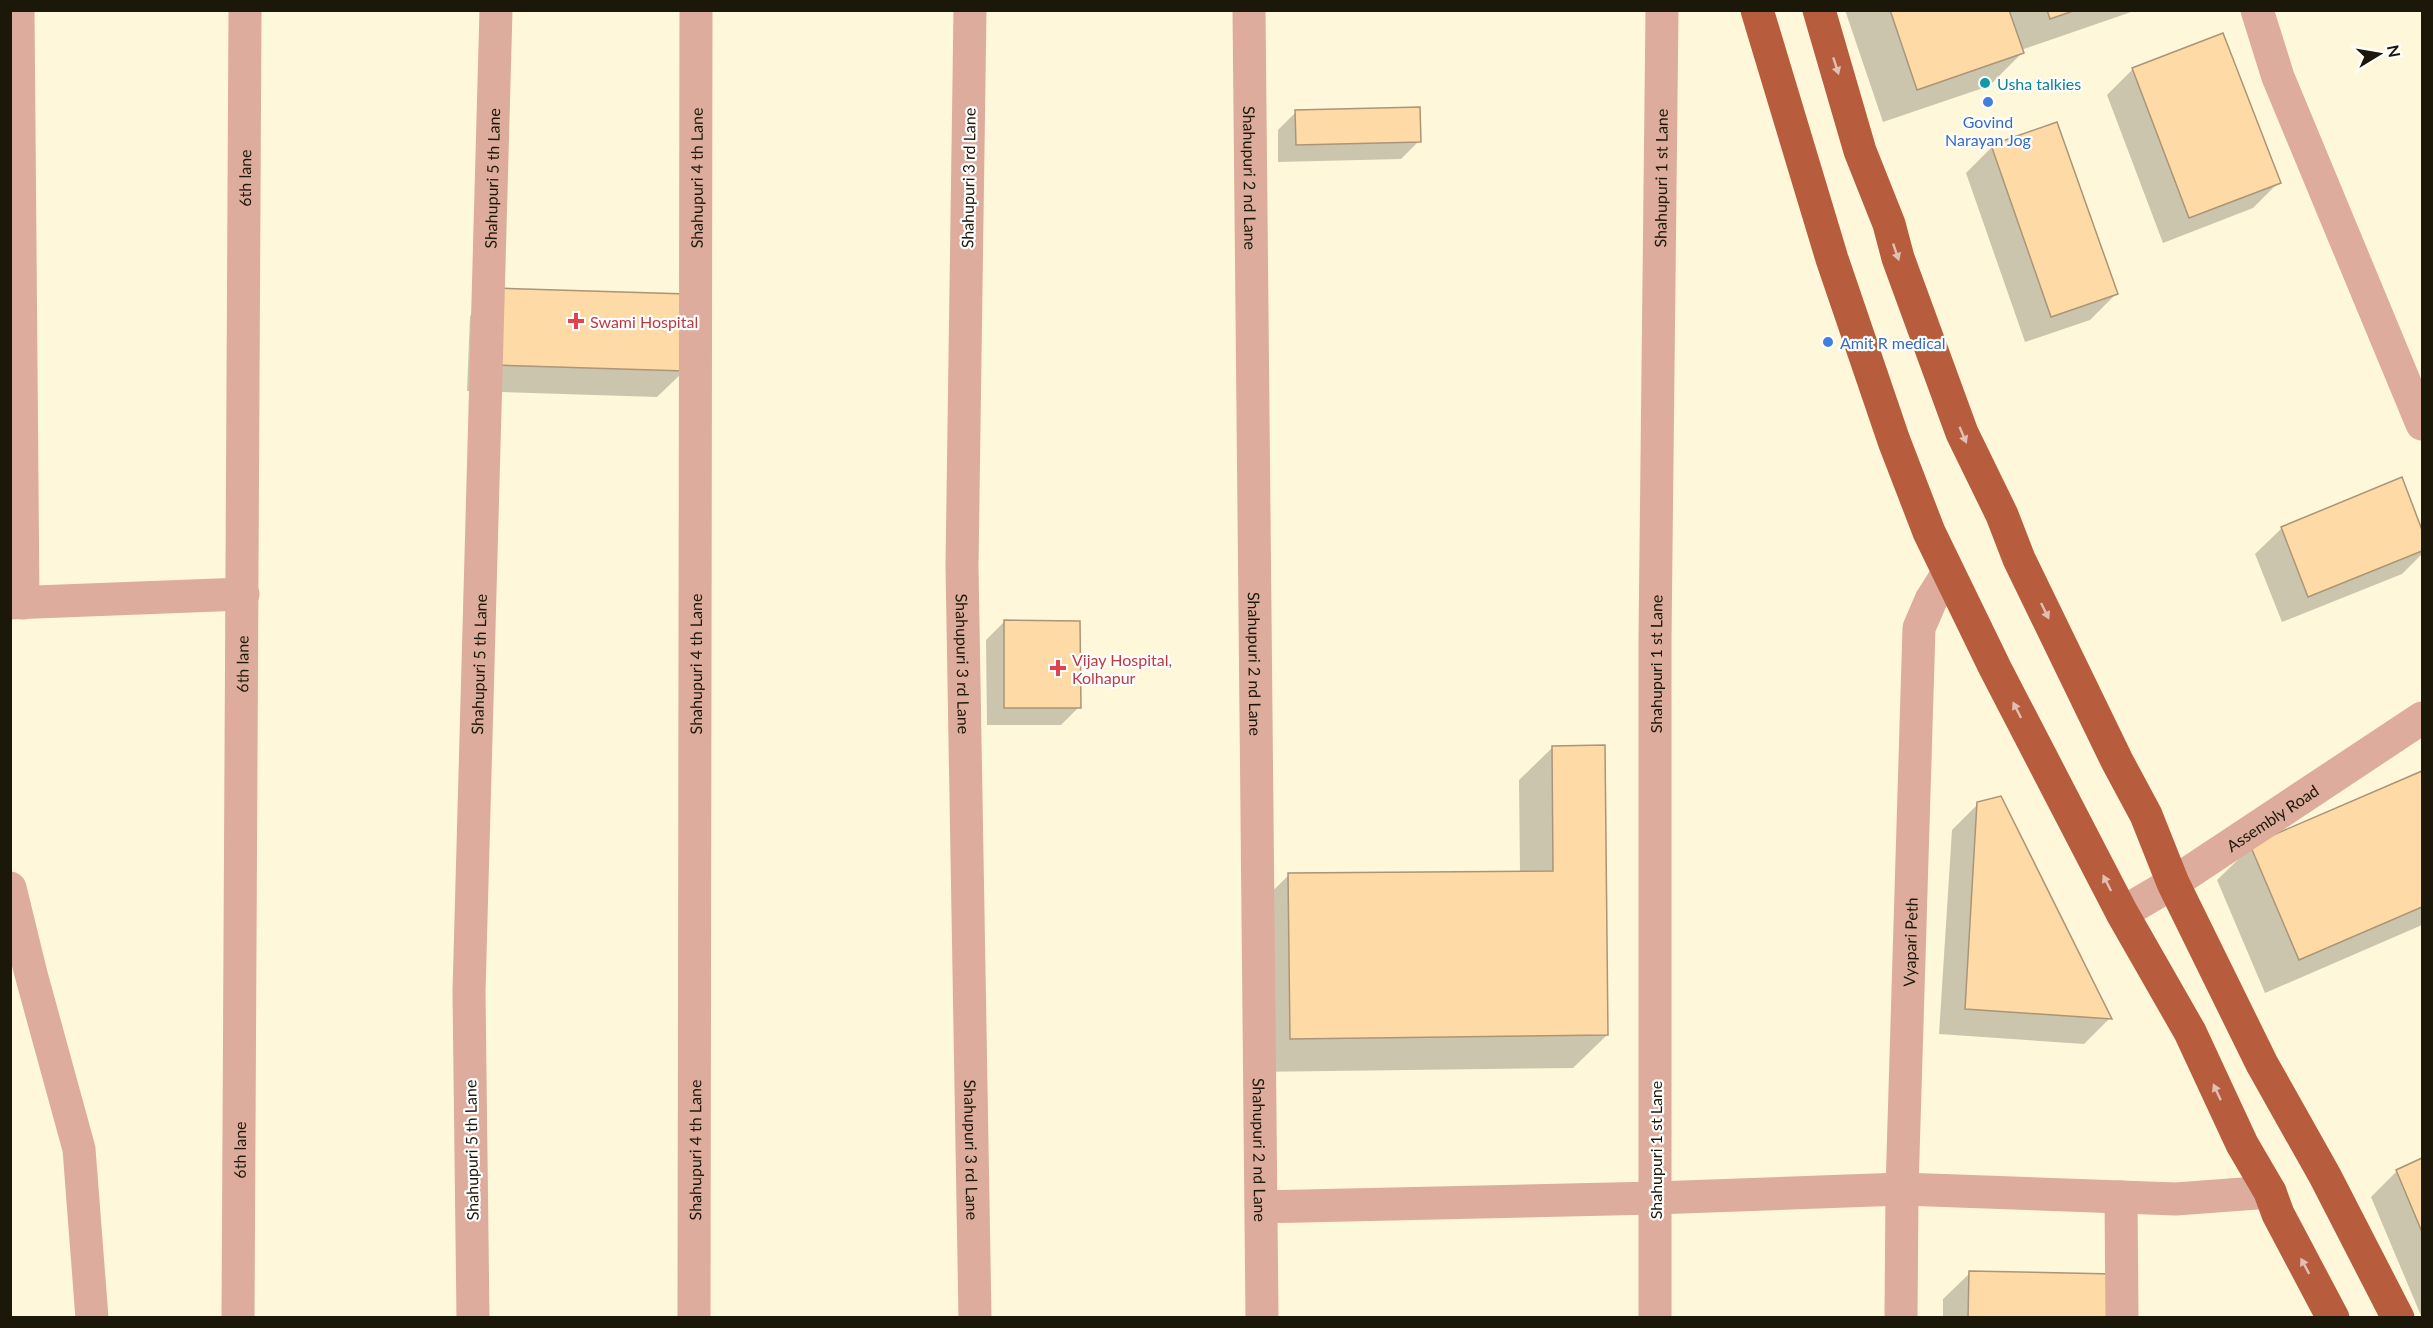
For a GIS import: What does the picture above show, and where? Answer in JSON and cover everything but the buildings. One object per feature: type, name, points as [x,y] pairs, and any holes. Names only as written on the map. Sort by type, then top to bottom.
[{"type":"highway","points":[[1757,10],[1835,270],[1894,441],[1929,532],[2122,913],[2190,1032],[2242,1144],[2270,1192],[2278,1214],[2333,1317]]},
{"type":"highway","points":[[1819,10],[1860,151],[1962,433],[2002,515],[2019,559],[2117,761],[2146,815],[2173,883],[2262,1064],[2325,1176],[2398,1317]]},
{"type":"street","points":[[18,10],[17,603],[243,594]]},
{"type":"street","name":"6th lane","points":[[238,1317],[245,10]]},
{"type":"street","name":"Shahupuri 5 th Lane","points":[[473,1317],[469,992],[496,10]]},
{"type":"street","name":"Shahupuri 4 th Lane","points":[[694,1317],[696,10]]},
{"type":"street","name":"Shahupuri 3 rd Lane","points":[[970,10],[962,566],[975,1317]]},
{"type":"street","name":"Shahupuri 2 nd Lane","points":[[1248,10],[1262,1317]]},
{"type":"street","name":"Shahupuri 1 st Lane","points":[[1655,1317],[1655,640],[1662,10]]},
{"type":"street","points":[[2257,10],[2278,77],[2422,424]]},
{"type":"street","name":"Vyapari Peth","points":[[1901,1317],[1902,1189],[1919,628],[1931,600],[1948,573]]},
{"type":"street","name":"Assembly Road","points":[[2122,913],[2173,883],[2422,718]]},
{"type":"street","points":[[10,888],[79,1149],[92,1317]]},
{"type":"street","points":[[1262,1207],[1655,1198],[1902,1189],[2176,1199],[2270,1192]]},
{"type":"street","points":[[2121,1197],[2122,1317]]},
{"type":"place","name":"Usha talkies","points":[[1985,83]]},
{"type":"place","name":"Govind Narayan Jog","points":[[1988,102]]},
{"type":"place","name":"Swami Hospital","points":[[576,321]]},
{"type":"place","name":"Amit R medical","points":[[1828,342]]},
{"type":"place","name":"Vijay Hospital, Kolhapur","points":[[1058,668]]}]
